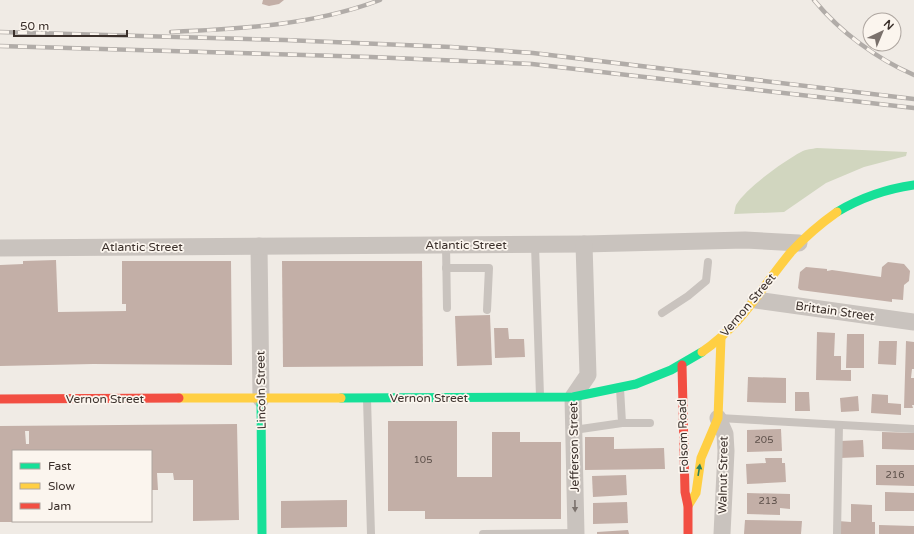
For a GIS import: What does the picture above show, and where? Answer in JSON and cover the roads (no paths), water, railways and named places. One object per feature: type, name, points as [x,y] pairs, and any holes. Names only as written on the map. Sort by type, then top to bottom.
[{"type":"main road","points":[[799,243],[822,221],[850,203],[877,192],[914,185]]},
{"type":"main road","name":"Vernon Street","points":[[0,399],[573,397],[638,384],[682,365],[721,338],[756,300],[799,243]]},
{"type":"main road","name":"Folsom Road","points":[[688,506],[696,493],[701,458],[718,418],[721,338]]},
{"type":"main road","name":"Folsom Road","points":[[682,365],[685,492],[688,506],[688,534]]},
{"type":"main road","name":"Lincoln Street","points":[[261,399],[262,534]]},
{"type":"street","name":"Atlantic Street","points":[[0,248],[535,245],[745,240],[799,243]]},
{"type":"street","name":"Jefferson Street","points":[[576,533],[573,397],[588,375],[584,244]]},
{"type":"street","name":"Lincoln Street","points":[[259,246],[261,399]]},
{"type":"street","name":"Brittain Street","points":[[756,300],[914,322]]},
{"type":"street","name":"Walnut Street","points":[[718,418],[725,434],[722,534]]},
{"type":"lane","points":[[446,245],[447,308]]},
{"type":"lane","points":[[535,245],[540,397]]},
{"type":"lane","points":[[662,313],[688,296],[706,281],[708,262]]},
{"type":"lane","points":[[446,268],[489,268],[488,310]]},
{"type":"lane","points":[[620,387],[622,423]]},
{"type":"lane","points":[[367,398],[370,534]]},
{"type":"lane","points":[[718,418],[914,429]]},
{"type":"lane","points":[[574,430],[622,423],[650,424]]},
{"type":"lane","points":[[837,534],[839,425]]},
{"type":"lane","points":[[483,534],[576,533]]},
{"type":"railway","points":[[171,32],[251,27],[304,20],[329,15],[380,0]]},
{"type":"railway","points":[[814,0],[835,23],[860,44],[886,61],[914,75]]},
{"type":"railway","points":[[0,32],[285,40],[451,47],[533,53],[914,99]]},
{"type":"railway","points":[[0,46],[371,57],[532,64],[914,108]]}]
